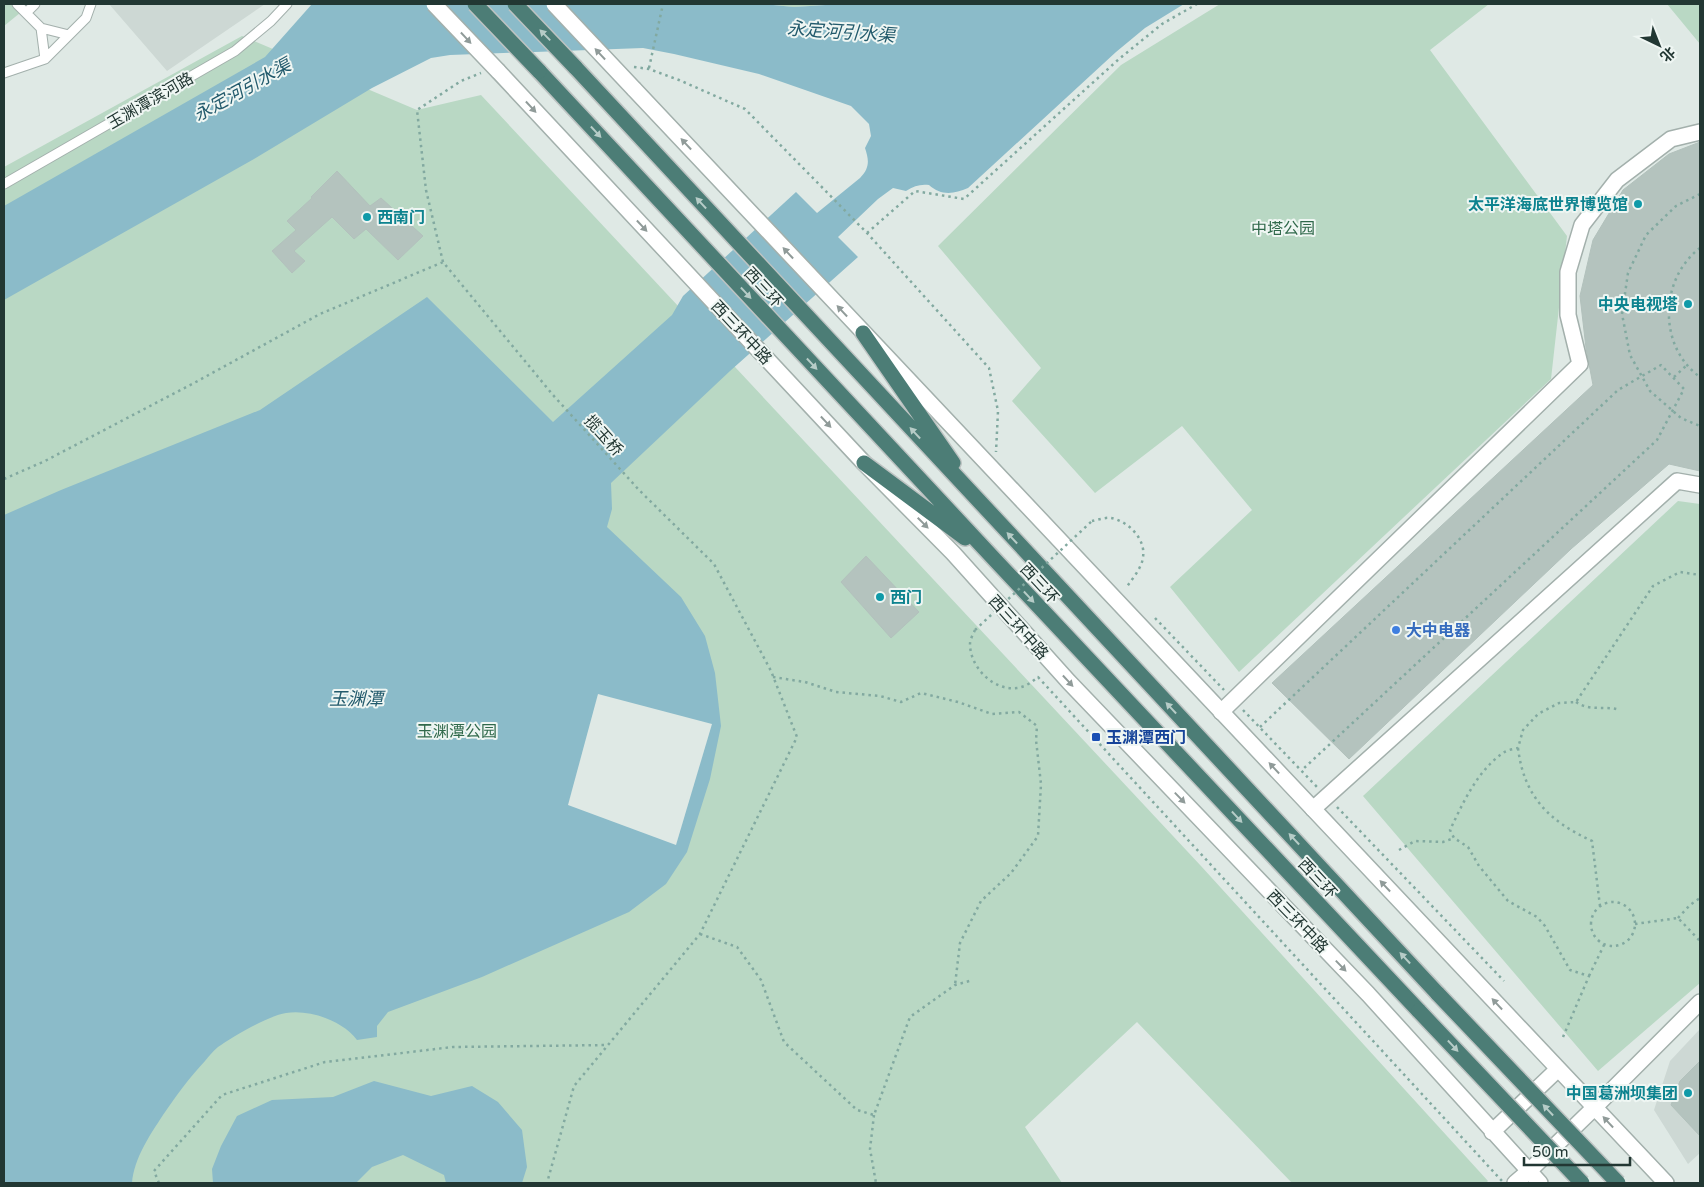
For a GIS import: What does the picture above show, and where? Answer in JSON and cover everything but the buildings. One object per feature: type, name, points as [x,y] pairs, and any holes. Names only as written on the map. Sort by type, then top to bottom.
[{"type":"highway","name":"西三环","points":[[475,4],[1582,1183]]},
{"type":"highway","name":"西三环","points":[[515,4],[1438,994],[1618,1183]]},
{"type":"highway","points":[[863,333],[984,507]]},
{"type":"highway","points":[[864,463],[996,561]]},
{"type":"street","name":"西三环中路","points":[[434,4],[493,71],[692,279],[864,463],[953,553],[1069,682],[1368,994],[1540,1183]]},
{"type":"street","points":[[554,4],[1666,1183]]},
{"type":"street","points":[[1221,712],[1580,364],[1568,315],[1568,272],[1582,225],[1617,180],[1671,139],[1700,132]]},
{"type":"street","points":[[1312,809],[1677,481],[1700,485]]},
{"type":"street","points":[[1515,1183],[1529,1172],[1700,1002]]},
{"type":"street","points":[[1492,1132],[1558,1069]]},
{"type":"lane","points":[[17,4],[41,28],[69,35]]},
{"type":"lane","points":[[26,13],[35,4]]},
{"type":"lane","points":[[4,73],[45,59],[86,18],[91,4]]},
{"type":"lane","name":"玉渊潭滨河路","points":[[4,184],[235,51],[271,21],[287,4]]},
{"type":"lane","points":[[41,28],[45,59]]},
{"type":"path","points":[[649,68],[663,4]]},
{"type":"path","points":[[867,234],[915,191],[964,199],[1119,59],[1162,24],[1197,4]]},
{"type":"path","points":[[629,66],[649,68],[745,109],[867,234],[989,368],[998,411],[996,452],[989,445]]},
{"type":"path","points":[[4,479],[45,461],[320,314],[443,262],[426,190],[417,110],[461,81],[493,71]]},
{"type":"path","points":[[1700,194],[1676,206],[1646,236],[1628,273],[1622,314],[1630,354],[1650,391],[1681,418],[1700,426]]},
{"type":"path","points":[[1700,248],[1680,270],[1670,296],[1668,323],[1676,350],[1692,372],[1700,378]]},
{"type":"path","name":"揽玉桥","points":[[443,262],[553,395],[639,490],[714,564],[773,677],[797,737],[700,934],[574,1086],[547,1183]]},
{"type":"path","points":[[1260,727],[1618,390],[1661,365],[1674,378],[1684,389],[1657,440],[1302,770]]},
{"type":"path","points":[[1674,378],[1687,365]]},
{"type":"path","points":[[1126,588],[1137,572],[1143,557],[1141,540],[1129,526],[1110,518],[1092,521],[975,630],[969,643],[974,663],[988,679],[1002,686],[1017,688],[1029,684],[1038,677],[1505,1183]]},
{"type":"path","points":[[1071,531],[1078,538]]},
{"type":"path","points":[[1576,702],[1653,586],[1680,572],[1700,575]]},
{"type":"path","points":[[1153,616],[1504,981]]},
{"type":"path","points":[[773,677],[805,682],[836,692],[880,696],[901,702],[921,693],[958,702],[992,714],[1019,712],[1037,726],[1036,740],[1041,784],[1038,836],[1011,873],[981,901],[960,943],[955,985]]},
{"type":"path","points":[[1600,906],[1592,841],[1573,832],[1555,819],[1531,793],[1524,779],[1518,748],[1523,730],[1538,714],[1559,703],[1576,702],[1585,708],[1610,707],[1620,710]]},
{"type":"path","points":[[1518,748],[1504,752],[1492,763],[1464,799],[1450,830],[1454,838],[1468,847],[1479,866],[1508,901],[1537,917],[1545,926],[1570,970],[1589,976]]},
{"type":"path","points":[[1399,850],[1415,842],[1443,842],[1454,838]]},
{"type":"path","points":[[1635,924],[1678,918],[1690,905],[1700,898]]},
{"type":"path","points":[[1607,903],[1620,903],[1631,911],[1635,924],[1631,938],[1625,943],[1611,946],[1598,941],[1591,930],[1592,916],[1600,906],[1607,903]]},
{"type":"path","points":[[1678,918],[1700,941]]},
{"type":"path","points":[[700,934],[737,946],[761,980],[784,1042],[858,1110],[874,1115]]},
{"type":"path","points":[[1563,1037],[1604,944]]},
{"type":"path","points":[[876,1183],[870,1149],[874,1115],[910,1017],[955,985],[972,980]]},
{"type":"path","points":[[159,1183],[154,1172],[222,1095],[325,1062],[453,1047],[608,1045]]},
{"type":"shaded area","points":[[109,4],[265,4],[167,71]]},
{"type":"shaded area","points":[[1700,1029],[1700,1153],[1688,1164],[1654,1110],[1670,1061]]},
{"type":"green space","points":[[4,4],[31,4],[4,26]]},
{"type":"green space","points":[[763,4],[841,4],[794,7]]},
{"type":"green space","name":"中塔公园","points":[[1220,4],[1489,4],[1430,50],[1567,236],[1551,379],[1239,672],[1170,587],[1252,510],[1182,426],[1095,493],[1012,401],[1041,368],[938,246],[1121,65]]},
{"type":"green space","points":[[1667,4],[1700,4],[1700,44]]},
{"type":"green space","name":"玉渊潭公园","points":[[242,36],[417,110],[481,95],[1201,866],[1488,1181],[1486,1183],[1292,1183],[1137,1022],[1025,1127],[1062,1183],[4,1183],[4,167]]},
{"type":"green space","points":[[1678,501],[1700,504],[1700,983],[1598,1071],[1363,796]]},
{"type":"water","name":"玉渊潭","points":[[312,4],[763,4],[794,7],[841,4],[1184,4],[1145,28],[1116,52],[968,188],[948,193],[938,191],[929,185],[917,186],[906,191],[893,188],[878,199],[838,237],[858,257],[730,371],[611,483],[612,509],[607,527],[681,597],[705,636],[715,673],[721,726],[710,779],[687,852],[666,884],[629,912],[482,977],[388,1012],[377,1026],[377,1037],[357,1040],[351,1033],[335,1022],[315,1015],[295,1012],[270,1018],[241,1032],[214,1050],[178,1094],[143,1147],[133,1174],[132,1183],[4,1183],[4,515],[260,410],[427,297],[553,422],[672,315],[683,296],[796,192],[817,213],[860,178],[867,167],[868,160],[865,148],[871,136],[869,124],[851,106],[759,74],[643,48],[450,55],[431,58],[372,88],[254,159],[4,300],[4,206],[265,57]]},
{"type":"water","points":[[374,1081],[431,1096],[472,1086],[498,1102],[522,1130],[527,1167],[522,1183],[446,1183],[444,1175],[403,1155],[372,1167],[356,1183],[213,1183],[212,1169],[221,1146],[237,1116],[272,1100],[333,1097]]},
{"type":"pier","points":[[598,694],[712,724],[676,845],[568,805]]},
{"type":"place","name":"太平洋海底世界博览馆","points":[[1638,204]]},
{"type":"place","name":"西南门","points":[[367,217]]},
{"type":"place","name":"中央电视塔","points":[[1688,304]]},
{"type":"place","name":"西门","points":[[880,597]]},
{"type":"place","name":"大中电器","points":[[1396,630]]},
{"type":"place","name":"玉渊潭西门","points":[[1096,737]]},
{"type":"place","name":"中国葛洲坝集团","points":[[1688,1093]]},
{"type":"water label","name":"永定河引水渠","points":[[841,32]]},
{"type":"water label","name":"永定河引水渠","points":[[242,90]]}]
